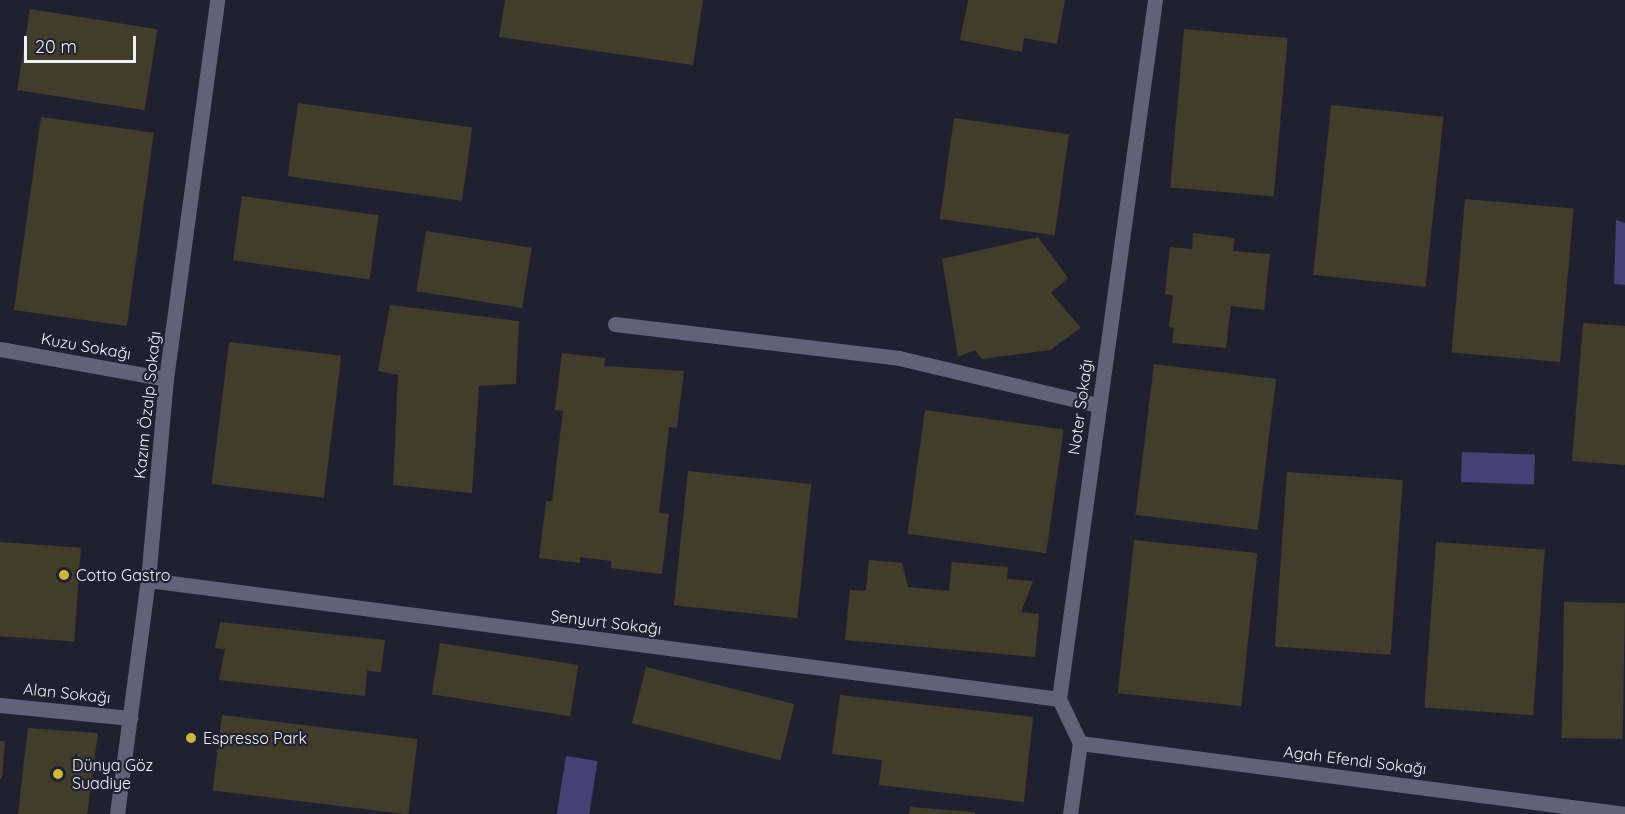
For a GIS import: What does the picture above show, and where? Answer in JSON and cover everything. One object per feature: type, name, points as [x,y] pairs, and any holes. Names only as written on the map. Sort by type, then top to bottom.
[{"type":"street","name":"Kazım Özalp Sokağı","points":[[117,814],[148,580],[166,379],[217,0]]},
{"type":"street","name":"Noter Sokağı","points":[[1059,699],[1155,0]]},
{"type":"street","points":[[615,324],[899,358],[1098,405]]},
{"type":"street","name":"Kuzu Sokağı","points":[[0,349],[166,379]]},
{"type":"street","name":"Şenyurt Sokağı","points":[[148,580],[1059,699]]},
{"type":"street","points":[[1059,699],[1080,743],[1070,814]]},
{"type":"street","name":"Alan Sokağı","points":[[0,705],[130,718]]},
{"type":"street","name":"Agah Efendi Sokağı","points":[[1080,743],[1625,813]]},
{"type":"shaded area","points":[[1616,220],[1625,223],[1625,285],[1614,284]]},
{"type":"shaded area","points":[[1462,452],[1535,455],[1534,485],[1461,482]]},
{"type":"shaded area","points":[[566,756],[598,761],[589,814],[557,814]]},
{"type":"building","points":[[505,0],[703,0],[693,65],[499,37]]},
{"type":"building","points":[[968,0],[1065,0],[1057,44],[1024,38],[1022,52],[960,40]]},
{"type":"building","points":[[30,9],[157,29],[145,110],[17,90]]},
{"type":"building","points":[[1184,29],[1288,38],[1274,196],[1170,187]]},
{"type":"building","points":[[298,103],[472,127],[462,201],[288,176]]},
{"type":"building","points":[[1331,105],[1443,117],[1426,287],[1313,275]]},
{"type":"building","points":[[41,117],[154,133],[127,326],[14,310]]},
{"type":"building","points":[[954,118],[1069,134],[1055,235],[940,219]]},
{"type":"building","points":[[242,196],[379,215],[370,280],[233,260]]},
{"type":"building","points":[[1465,199],[1574,208],[1560,362],[1452,352]]},
{"type":"building","points":[[426,231],[532,248],[522,308],[416,291]]},
{"type":"building","points":[[1193,233],[1235,238],[1233,251],[1270,254],[1264,310],[1231,306],[1226,348],[1172,343],[1174,328],[1169,327],[1173,295],[1165,294],[1170,247],[1192,249]]},
{"type":"building","points":[[1038,237],[1068,278],[1051,293],[1081,328],[1050,350],[982,359],[975,350],[958,357],[942,259]]},
{"type":"building","points":[[390,305],[519,321],[516,384],[479,386],[472,493],[393,485],[398,375],[378,371]]},
{"type":"building","points":[[1583,323],[1625,326],[1625,465],[1572,461]]},
{"type":"building","points":[[229,342],[341,356],[324,498],[212,484]]},
{"type":"building","points":[[562,353],[605,358],[604,366],[684,371],[677,428],[669,427],[659,513],[669,514],[662,574],[611,568],[611,561],[580,557],[580,563],[539,558],[546,501],[552,501],[563,411],[555,410]]},
{"type":"building","points":[[1154,364],[1276,379],[1258,530],[1135,515]]},
{"type":"building","points":[[925,410],[1064,429],[1046,553],[908,534]]},
{"type":"building","points":[[688,471],[811,484],[797,618],[674,605]]},
{"type":"building","points":[[1287,472],[1403,480],[1391,655],[1275,647]]},
{"type":"building","points":[[1134,540],[1257,553],[1241,706],[1118,693]]},
{"type":"building","points":[[0,542],[81,548],[74,641],[0,636]]},
{"type":"building","points":[[1436,542],[1545,550],[1533,715],[1424,708]]},
{"type":"building","points":[[869,560],[902,563],[908,587],[949,591],[952,562],[1008,567],[1007,579],[1033,581],[1021,612],[1039,614],[1035,657],[845,640],[850,590],[866,591]]},
{"type":"building","points":[[1564,602],[1625,603],[1623,739],[1562,738]]},
{"type":"building","points":[[220,622],[385,640],[381,672],[367,671],[365,696],[219,680],[225,649],[215,648]]},
{"type":"building","points":[[440,643],[578,665],[570,716],[432,694]]},
{"type":"building","points":[[646,667],[794,704],[780,760],[632,723]]},
{"type":"building","points":[[840,695],[1033,717],[1024,802],[879,785],[882,760],[832,754]]},
{"type":"building","points":[[222,715],[418,739],[408,814],[213,790]]},
{"type":"building","name":"Dünya Göz Suadiye","points":[[28,728],[98,733],[87,814],[18,814]]},
{"type":"building","points":[[0,741],[5,741],[2,779],[0,779]]},
{"type":"building","points":[[910,807],[975,812],[975,814],[909,814]]},
{"type":"place","name":"Cotto Gastro","points":[[64,575]]},
{"type":"place","name":"Espresso Park","points":[[191,738]]},
{"type":"place","name":"Dünya Göz Suadiye","points":[[58,774]]}]
